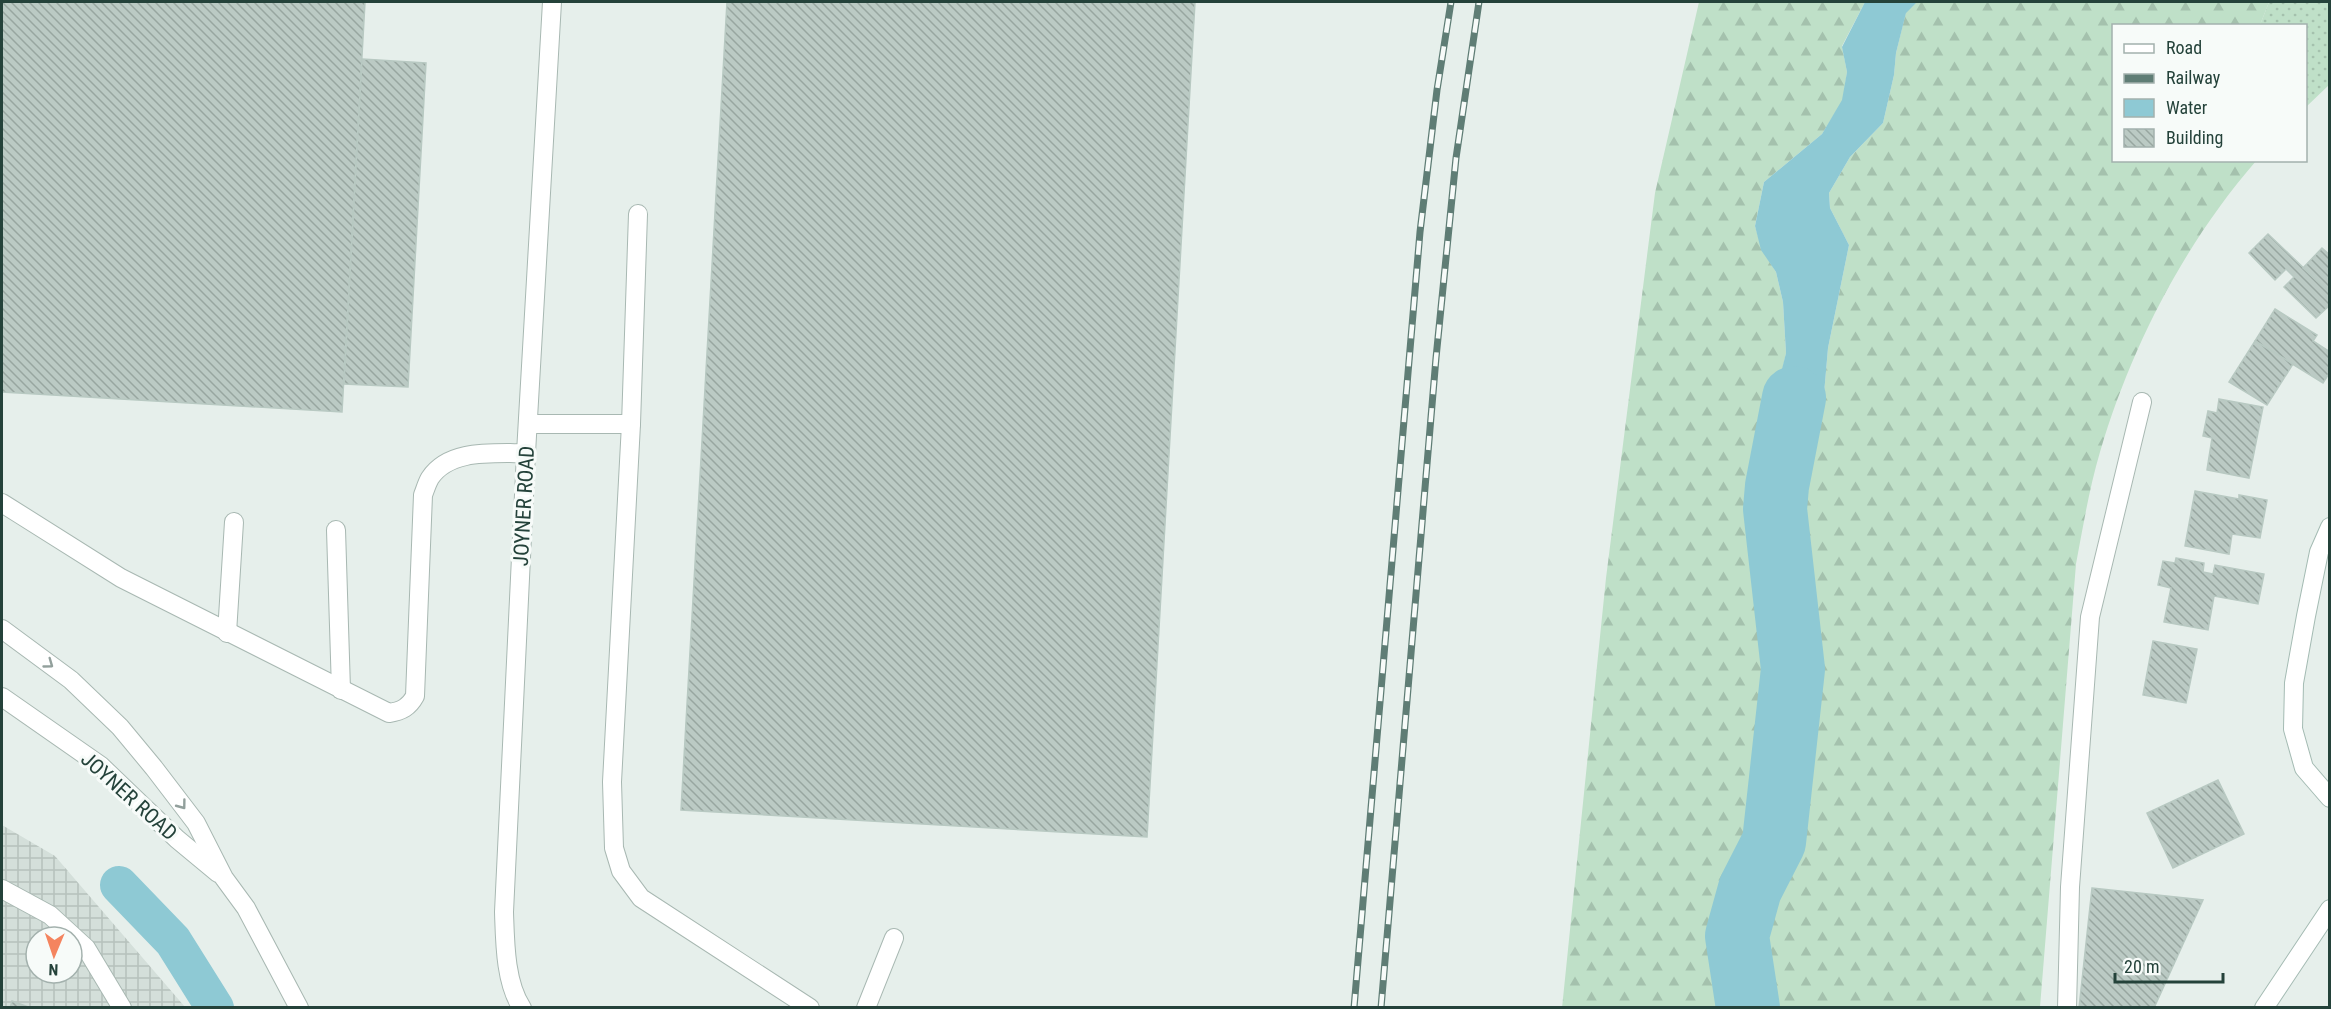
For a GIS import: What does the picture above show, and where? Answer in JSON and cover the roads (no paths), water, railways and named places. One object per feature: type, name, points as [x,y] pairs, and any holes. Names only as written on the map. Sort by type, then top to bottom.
[{"type":"street","name":"JOYNER ROAD","points":[[522,1008],[517,1001],[506,959],[504,912],[526,453],[552,2]]},
{"type":"street","points":[[638,214],[631,424],[612,782],[614,848],[621,871],[641,898],[810,1008]]},
{"type":"street","points":[[2067,1008],[2070,887],[2090,616],[2142,402]]},
{"type":"street","points":[[529,424],[631,424]]},
{"type":"street","points":[[2,503],[121,578],[389,713],[400,711],[410,705],[415,696],[423,495],[430,477],[445,463],[462,456],[526,453]]},
{"type":"street","points":[[227,633],[234,522]]},
{"type":"street","points":[[2330,527],[2319,552],[2306,616],[2294,683],[2293,729],[2304,768],[2330,798]]},
{"type":"street","points":[[336,530],[341,690]]},
{"type":"street","name":"JOYNER ROAD","points":[[2,629],[71,680],[120,727],[196,823],[224,878],[246,908],[299,1008]]},
{"type":"street","name":"JOYNER ROAD","points":[[2,697],[101,766],[177,839],[224,878]]},
{"type":"street","points":[[2,889],[50,915],[86,948],[122,1008]]},
{"type":"street","points":[[2264,1008],[2330,909]]},
{"type":"street","points":[[866,1008],[894,938]]},
{"type":"water","points":[[1865,2],[1917,2],[1906,13],[1883,123],[1850,157],[1829,193],[1830,208],[1849,245],[1828,348],[1824,394],[1801,459],[1777,486],[1760,457],[1786,353],[1783,302],[1776,272],[1761,250],[1755,226],[1764,182],[1822,134],[1842,100],[1847,72],[1842,47]]},
{"type":"waterway","points":[[1748,1008],[1737,936],[1750,889],[1774,842],[1793,669],[1775,509],[1777,486],[1794,398]]},
{"type":"waterway","points":[[119,885],[173,941],[215,1008]]},
{"type":"railway","points":[[1354,1008],[1420,232],[1437,90],[1451,2]]},
{"type":"railway","points":[[1381,1008],[1436,358],[1456,158],[1479,2]]}]
